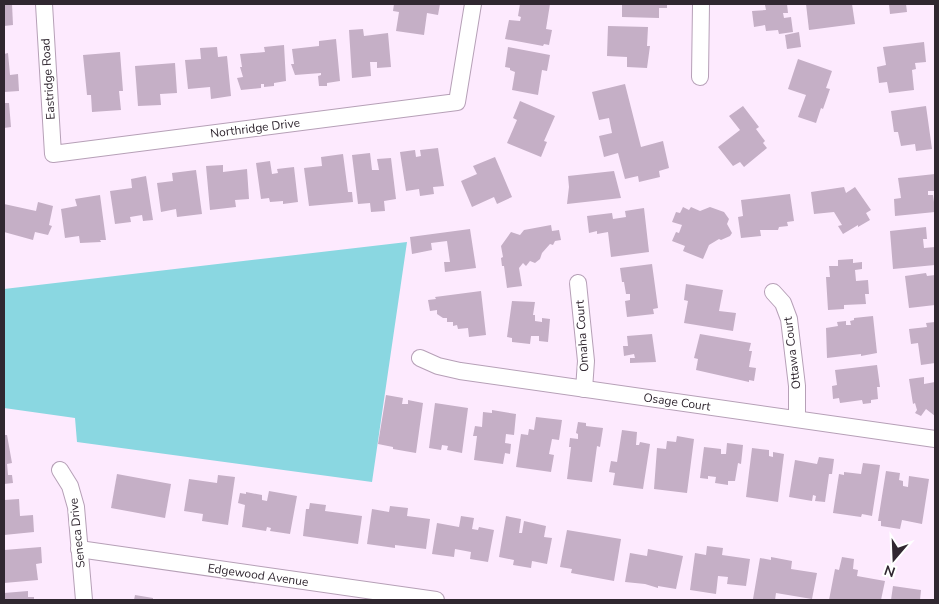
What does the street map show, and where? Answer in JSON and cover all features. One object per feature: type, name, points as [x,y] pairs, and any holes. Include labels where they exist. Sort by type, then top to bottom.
[{"type":"street","name":"Eastridge Road","points":[[44,4],[53,154]]},
{"type":"street","name":"Northridge Drive","points":[[53,154],[457,102],[473,4]]},
{"type":"street","points":[[700,78],[701,4]]},
{"type":"street","name":"Omaha Court","points":[[578,284],[586,361],[584,388]]},
{"type":"street","name":"Ottawa Court","points":[[773,292],[783,303],[789,319],[796,386],[797,419]]},
{"type":"street","name":"Osage Court","points":[[420,358],[438,366],[460,371],[935,439]]},
{"type":"street","name":"Seneca Drive","points":[[60,470],[66,477],[74,496],[84,600]]},
{"type":"street","name":"Edgewood Avenue","points":[[80,550],[436,600]]},
{"type":"water","points":[[407,242],[372,482],[77,442],[75,418],[4,408],[4,289]]},
{"type":"building","points":[[12,4],[13,25],[4,26],[4,5]]},
{"type":"building","points":[[394,4],[440,4],[438,15],[427,13],[424,35],[396,31],[399,12],[393,11]]},
{"type":"building","points":[[520,4],[550,4],[546,29],[552,30],[549,45],[544,44],[543,46],[505,39],[509,20],[520,21],[521,17],[518,16]]},
{"type":"building","points":[[622,4],[667,4],[667,8],[659,8],[659,18],[622,17]]},
{"type":"building","points":[[787,4],[788,13],[783,13],[784,18],[791,17],[793,32],[779,34],[778,30],[766,31],[765,25],[754,27],[752,11],[766,10],[765,5]]},
{"type":"building","points":[[806,4],[852,4],[855,24],[809,30]]},
{"type":"building","points":[[889,4],[906,4],[907,12],[890,14]]},
{"type":"building","points":[[608,26],[648,27],[647,46],[650,46],[647,68],[627,67],[627,57],[607,56]]},
{"type":"building","points":[[363,29],[364,36],[388,33],[391,67],[377,68],[377,62],[370,62],[371,76],[352,78],[349,30]]},
{"type":"building","points":[[799,32],[801,47],[787,49],[785,35]]},
{"type":"building","points":[[336,39],[340,81],[327,83],[327,86],[319,86],[318,76],[321,73],[295,75],[291,64],[294,64],[292,49],[319,46],[319,41]]},
{"type":"building","points":[[924,42],[926,62],[915,63],[916,69],[912,70],[914,90],[889,93],[887,82],[879,83],[877,67],[886,65],[883,47]]},
{"type":"building","points":[[284,45],[286,81],[274,83],[274,86],[264,87],[264,84],[261,84],[261,88],[241,90],[237,78],[243,77],[240,67],[242,67],[240,54],[265,52],[264,47]]},
{"type":"building","points":[[217,47],[218,57],[227,56],[231,96],[211,99],[210,87],[188,89],[185,60],[201,59],[200,48]]},
{"type":"building","points":[[508,47],[550,55],[547,71],[542,70],[538,95],[512,90],[515,72],[505,67]]},
{"type":"building","points":[[120,52],[123,91],[119,91],[121,110],[92,112],[91,95],[87,95],[83,55]]},
{"type":"building","points":[[8,53],[10,75],[18,74],[19,91],[4,92],[4,54]]},
{"type":"building","points":[[798,59],[832,71],[826,88],[830,89],[816,123],[798,117],[806,95],[788,89]]},
{"type":"building","points":[[175,63],[177,93],[160,94],[161,105],[138,106],[135,66]]},
{"type":"building","points":[[625,84],[641,147],[663,141],[669,168],[659,171],[660,177],[639,182],[638,176],[625,179],[618,153],[604,157],[599,136],[612,133],[609,118],[599,120],[592,92]]},
{"type":"building","points":[[520,101],[555,116],[544,141],[547,142],[541,157],[507,143],[517,120],[513,118]]},
{"type":"building","points":[[4,103],[9,103],[11,127],[4,128]]},
{"type":"building","points":[[743,106],[759,127],[756,129],[765,141],[763,143],[767,148],[744,167],[740,162],[733,166],[718,147],[740,130],[729,116]]},
{"type":"building","points":[[926,106],[932,149],[916,151],[915,144],[901,146],[898,132],[894,132],[891,111]]},
{"type":"building","points":[[438,148],[444,186],[433,187],[434,194],[420,196],[419,189],[406,191],[400,152],[415,150],[416,157],[421,156],[420,150]]},
{"type":"building","points":[[370,153],[372,170],[379,170],[377,159],[391,158],[396,199],[384,201],[385,211],[371,212],[370,203],[358,204],[352,155]]},
{"type":"building","points":[[343,154],[348,192],[352,192],[353,202],[309,206],[304,168],[322,166],[321,157]]},
{"type":"building","points":[[495,157],[512,197],[497,204],[494,197],[472,207],[461,181],[477,174],[473,166]]},
{"type":"building","points":[[270,161],[272,174],[278,173],[277,169],[294,167],[298,202],[283,204],[283,201],[270,202],[269,198],[261,199],[256,163]]},
{"type":"building","points":[[223,165],[223,172],[247,169],[249,199],[235,200],[236,207],[210,210],[206,166]]},
{"type":"building","points":[[196,170],[202,214],[177,217],[176,209],[161,212],[157,183],[173,181],[172,173]]},
{"type":"building","points":[[614,171],[621,198],[567,204],[568,176]]},
{"type":"building","points":[[935,174],[935,191],[928,191],[928,195],[933,195],[935,212],[895,216],[894,199],[901,198],[898,178]]},
{"type":"building","points":[[146,176],[153,220],[143,221],[142,215],[130,217],[131,222],[115,224],[110,191],[132,188],[131,179]]},
{"type":"building","points":[[844,187],[846,193],[855,187],[871,210],[866,213],[870,220],[843,234],[838,226],[842,225],[834,212],[814,214],[811,192]]},
{"type":"building","points":[[790,194],[794,221],[787,222],[788,226],[779,227],[778,230],[760,230],[761,236],[741,238],[738,217],[743,216],[741,200]]},
{"type":"building","points":[[100,195],[106,240],[80,243],[79,236],[65,238],[61,209],[77,206],[75,199]]},
{"type":"building","points":[[38,202],[53,206],[49,225],[52,226],[48,235],[35,232],[33,240],[4,232],[4,204],[36,211]]},
{"type":"building","points":[[683,207],[689,210],[691,207],[700,211],[710,207],[724,212],[729,219],[727,224],[732,233],[730,236],[719,239],[709,245],[703,259],[683,251],[685,246],[672,241],[676,232],[679,233],[682,225],[672,222],[676,212],[680,213]]},
{"type":"building","points":[[644,208],[649,252],[611,257],[608,232],[597,234],[597,231],[589,233],[587,216],[612,213],[613,219],[626,217],[625,211]]},
{"type":"building","points":[[551,225],[552,231],[559,230],[561,240],[555,241],[553,245],[550,244],[535,263],[530,261],[526,266],[523,263],[519,268],[522,286],[507,288],[504,266],[502,266],[501,246],[511,232],[520,235],[524,230]]},
{"type":"building","points":[[926,227],[927,239],[923,239],[924,248],[935,247],[935,265],[893,269],[890,231]]},
{"type":"building","points":[[470,229],[476,268],[445,272],[444,262],[450,262],[447,241],[431,243],[432,250],[412,254],[410,237]]},
{"type":"building","points":[[853,259],[853,263],[862,262],[862,269],[855,270],[856,281],[868,280],[869,294],[865,294],[866,304],[844,305],[844,309],[828,310],[826,277],[830,277],[829,266],[838,266],[838,260]]},
{"type":"building","points":[[652,264],[658,308],[653,309],[654,314],[627,317],[625,301],[630,300],[630,294],[626,294],[620,268]]},
{"type":"building","points":[[926,273],[927,276],[935,275],[935,305],[909,308],[905,276]]},
{"type":"building","points":[[686,284],[723,290],[719,311],[736,313],[733,331],[684,323],[688,301],[684,300]]},
{"type":"building","points":[[481,291],[486,335],[469,337],[468,328],[458,329],[457,325],[453,326],[453,322],[447,322],[447,318],[437,314],[437,310],[430,311],[428,300],[436,299],[435,297]]},
{"type":"building","points":[[512,301],[535,302],[533,315],[535,315],[535,321],[542,322],[542,318],[550,319],[548,342],[539,341],[539,336],[531,336],[530,344],[512,342],[512,338],[507,337]]},
{"type":"building","points":[[873,316],[877,353],[827,358],[826,328],[838,326],[837,322],[846,321],[846,325],[851,325],[850,321],[854,320],[854,318]]},
{"type":"building","points":[[935,322],[935,363],[921,365],[918,343],[911,344],[909,329],[927,327],[926,323]]},
{"type":"building","points":[[652,334],[656,362],[630,363],[630,358],[635,358],[634,354],[624,356],[623,346],[628,346],[627,336]]},
{"type":"building","points":[[700,334],[751,343],[749,351],[752,351],[749,367],[756,368],[754,381],[749,380],[749,382],[696,370],[698,359],[694,358]]},
{"type":"building","points":[[877,365],[880,387],[877,387],[878,399],[871,400],[871,403],[863,404],[862,400],[840,403],[839,398],[833,399],[832,386],[837,385],[835,370]]},
{"type":"building","points":[[924,377],[924,384],[935,382],[935,416],[926,409],[921,416],[915,413],[917,410],[915,403],[913,404],[909,379]]},
{"type":"building","points":[[386,395],[403,398],[402,404],[408,404],[408,400],[423,403],[416,453],[378,444]]},
{"type":"building","points":[[435,403],[468,408],[462,453],[447,450],[448,446],[442,445],[441,450],[429,448]]},
{"type":"building","points":[[492,410],[516,414],[514,435],[506,434],[505,443],[511,444],[510,454],[505,453],[503,464],[474,460],[477,436],[473,436],[475,426],[482,427],[483,412],[492,413]]},
{"type":"building","points":[[536,417],[562,420],[559,440],[552,439],[549,454],[554,455],[551,472],[516,467],[521,434],[528,435],[529,429],[534,430]]},
{"type":"building","points":[[578,422],[586,423],[586,426],[603,428],[600,447],[597,446],[592,482],[567,479],[571,447],[569,447],[570,438],[578,439],[578,434],[576,433]]},
{"type":"building","points":[[622,430],[637,432],[636,445],[639,445],[640,442],[650,444],[643,489],[613,485],[615,473],[609,472],[611,461],[617,462]]},
{"type":"building","points":[[4,435],[7,435],[12,463],[7,464],[8,475],[12,475],[13,483],[4,484]]},
{"type":"building","points":[[677,436],[694,439],[687,493],[654,489],[657,448],[666,449],[667,441],[676,442]]},
{"type":"building","points":[[727,443],[743,445],[741,464],[738,463],[735,481],[728,481],[728,485],[715,483],[716,477],[700,478],[704,447],[721,449],[721,454],[726,454]]},
{"type":"building","points":[[752,448],[769,450],[769,456],[773,457],[773,452],[784,454],[778,502],[746,497]]},
{"type":"building","points":[[819,457],[834,459],[832,474],[829,474],[825,502],[815,501],[816,496],[813,495],[812,501],[789,497],[795,460],[817,464]]},
{"type":"building","points":[[863,463],[880,465],[872,516],[862,514],[861,517],[833,513],[839,474],[844,475],[844,472],[861,474]]},
{"type":"building","points":[[886,471],[900,473],[899,480],[903,481],[903,486],[908,487],[909,476],[929,479],[922,524],[902,520],[900,529],[881,526],[881,521],[878,521]]},
{"type":"building","points":[[117,474],[171,484],[165,518],[111,508]]},
{"type":"building","points":[[218,475],[235,477],[228,525],[202,521],[203,514],[184,511],[189,479],[217,483]]},
{"type":"building","points":[[269,491],[297,496],[290,534],[270,531],[271,528],[267,527],[266,531],[242,527],[245,505],[238,503],[240,493],[246,494],[246,492],[262,495],[262,500],[267,501]]},
{"type":"building","points":[[19,499],[20,516],[33,515],[34,532],[4,535],[4,500]]},
{"type":"building","points":[[310,503],[326,505],[325,511],[362,516],[358,544],[303,536],[306,509],[309,509]]},
{"type":"building","points":[[390,506],[408,508],[407,516],[430,519],[426,549],[395,545],[395,548],[367,544],[372,509],[389,512]]},
{"type":"building","points":[[461,516],[474,518],[472,529],[478,530],[479,527],[494,530],[488,562],[470,559],[471,552],[455,549],[454,557],[432,554],[437,523],[459,527]]},
{"type":"building","points":[[506,516],[521,519],[519,533],[522,533],[524,521],[546,526],[544,537],[552,538],[547,564],[532,561],[531,568],[513,565],[514,560],[499,557]]},
{"type":"building","points":[[567,530],[621,539],[614,581],[571,573],[572,569],[560,567]]},
{"type":"building","points":[[707,546],[723,548],[722,555],[750,559],[746,586],[727,584],[728,577],[718,576],[716,594],[690,590],[695,553],[706,555]]},
{"type":"building","points":[[41,547],[42,563],[36,564],[38,580],[4,583],[4,550]]},
{"type":"building","points":[[648,549],[683,556],[676,589],[625,582],[630,553],[647,556]]},
{"type":"building","points":[[771,557],[792,561],[791,569],[817,573],[812,599],[776,593],[775,600],[753,599],[760,558],[771,560]]},
{"type":"building","points":[[842,557],[854,559],[853,569],[858,570],[857,576],[885,581],[881,600],[829,600],[835,569],[839,570]]},
{"type":"building","points":[[893,586],[921,590],[920,600],[891,600]]},
{"type":"building","points":[[28,591],[28,597],[34,597],[34,600],[4,600],[4,593]]},
{"type":"building","points":[[135,595],[153,598],[153,600],[134,600]]}]
